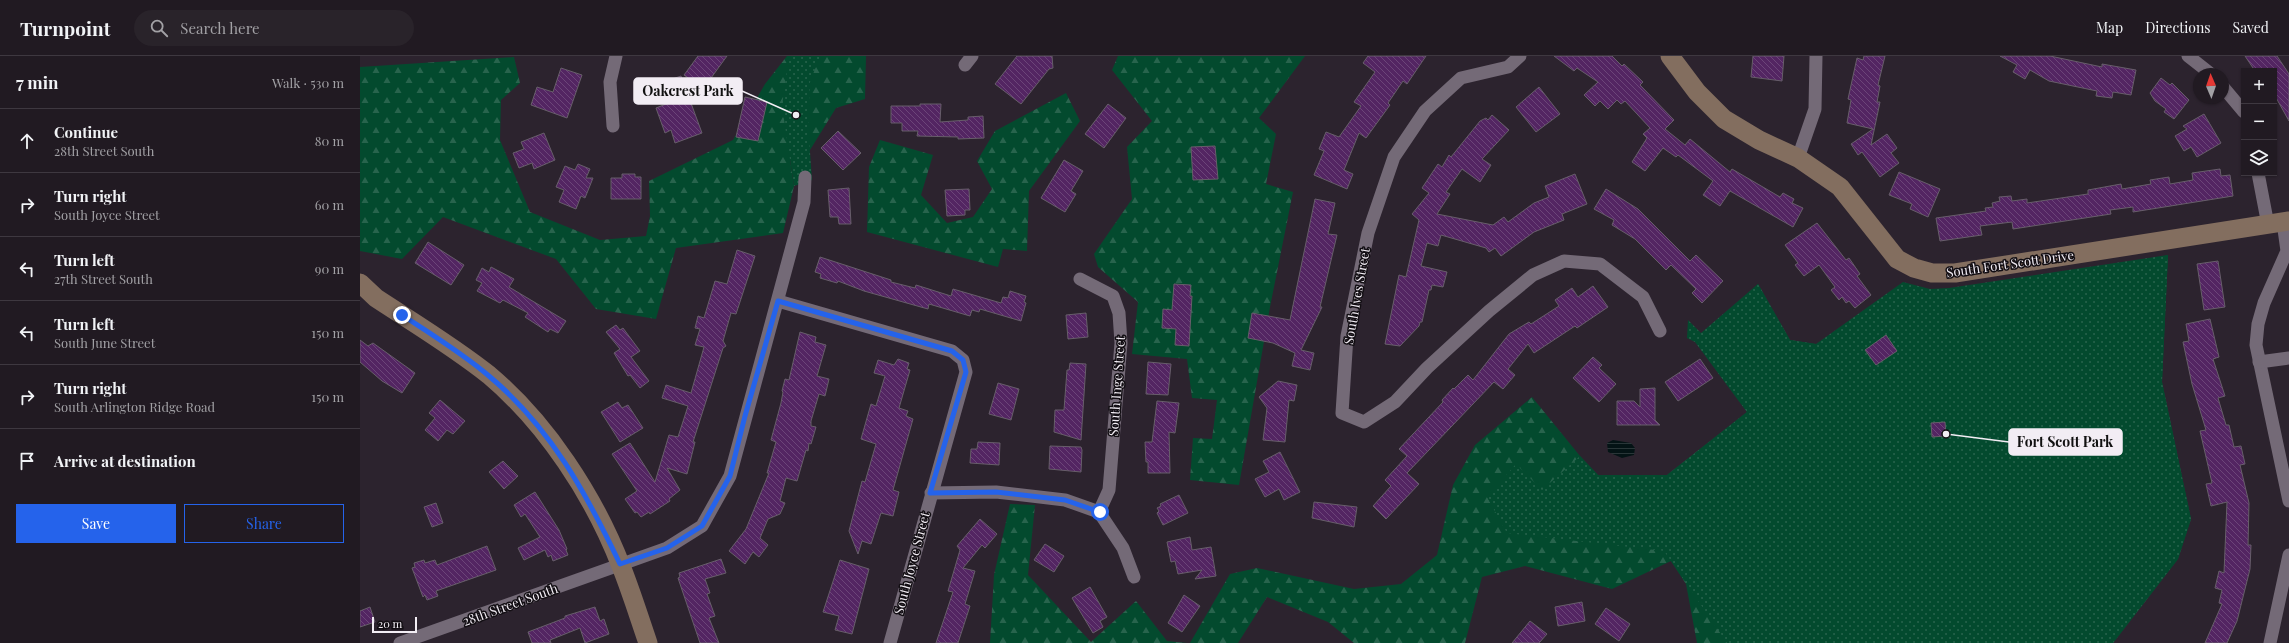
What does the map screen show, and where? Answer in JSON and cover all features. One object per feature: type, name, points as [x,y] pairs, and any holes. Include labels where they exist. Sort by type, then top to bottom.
[{"type":"street","points":[[613,126],[610,82],[618,56]]},
{"type":"street","name":"South Ives Street","points":[[1520,56],[1508,67],[1461,78],[1425,111],[1394,157],[1368,233],[1347,336],[1342,413],[1364,422],[1395,402],[1428,368],[1489,311],[1533,275],[1564,261],[1600,264],[1643,297],[1660,331]]},
{"type":"street","name":"South Fort Scott Drive","points":[[1670,56],[1697,92],[1724,119],[1759,140],[1798,158],[1840,187],[1897,259],[1914,268],[1932,273],[1956,272],[2280,223]]},
{"type":"street","points":[[1798,158],[1815,109],[1816,56]]},
{"type":"street","points":[[2188,56],[2203,68]]},
{"type":"street","points":[[2229,94],[2241,108]]},
{"type":"street","points":[[2259,176],[2280,223],[2286,251],[2264,303],[2258,324],[2256,345],[2289,501]]},
{"type":"street","name":"28th Street South","points":[[400,643],[667,548],[702,526],[730,476],[804,202],[805,177]]},
{"type":"street","name":"South Inge Street","points":[[1080,279],[1114,296],[1119,313],[1121,343],[1109,490],[1100,512]]},
{"type":"street","points":[[360,283],[376,298],[489,376],[538,425],[577,478],[620,564],[648,643]]},
{"type":"street","name":"South Joyce Street","points":[[778,301],[952,351],[963,360],[966,372],[930,493],[890,643]]},
{"type":"street","points":[[2259,362],[2289,358]]},
{"type":"street","points":[[930,493],[996,492],[1065,500],[1100,512],[1123,548],[1134,577]]},
{"type":"street","points":[[2270,643],[2289,555]]},
{"type":"green space","points":[[787,56],[866,56],[865,99],[836,108],[810,150],[790,160],[794,186],[783,233],[676,248],[656,319],[596,309],[556,259],[443,217],[402,259],[360,251],[360,67],[514,57],[520,83],[501,100],[500,140],[530,212],[600,240],[646,236],[650,216],[649,181],[733,140],[765,84]]},
{"type":"green space","points":[[789,56],[820,56],[810,82],[808,124],[812,180],[794,186],[782,106]]},
{"type":"green space","points":[[1118,56],[1305,56],[1259,118],[1276,134],[1266,184],[1293,192],[1270,307],[1239,485],[1190,480],[1193,438],[1212,439],[1217,400],[1192,398],[1187,359],[1132,354],[1138,302],[1098,267],[1094,254],[1132,199],[1127,147],[1152,121],[1112,70]]},
{"type":"green space","points":[[1066,93],[1080,121],[1029,191],[1027,251],[1003,249],[998,267],[867,232],[869,167],[880,140],[933,155],[921,195],[947,223],[973,217],[992,189],[977,161],[995,131]]},
{"type":"green space","points":[[2168,255],[2162,382],[2191,519],[2178,559],[2113,643],[1697,643],[1686,584],[1671,561],[1612,589],[1525,566],[1482,577],[1465,643],[1354,643],[1328,622],[1267,597],[1238,643],[1190,643],[1230,574],[1257,568],[1354,589],[1401,584],[1437,555],[1453,485],[1475,445],[1532,397],[1580,456],[1598,475],[1667,475],[1747,412],[1695,341],[1758,284],[1790,340],[1816,344]]},
{"type":"green space","points":[[2168,255],[2162,382],[2191,519],[2178,559],[2113,643],[1727,643],[1664,551],[1507,533],[1487,497],[1516,464],[1542,490],[1580,456],[1598,475],[1667,475],[1747,412],[1695,342],[1687,338],[1688,320],[1701,333],[1758,284],[1790,340],[1816,344],[1903,282],[1930,289],[1949,288]]},
{"type":"green space","points":[[1010,504],[1035,505],[1028,575],[1091,642],[1136,601],[1167,641],[1187,643],[990,643],[994,575]]},
{"type":"shaded area","points":[[1613,440],[1631,443],[1635,448],[1634,455],[1622,458],[1608,452],[1607,443]]},
{"type":"building","points":[[698,56],[727,56],[703,89],[684,75]]},
{"type":"building","points":[[1017,56],[1052,56],[1053,68],[1049,69],[1021,104],[995,84]]},
{"type":"building","points":[[1368,56],[1426,56],[1407,84],[1403,81],[1388,103],[1390,105],[1366,138],[1359,133],[1344,170],[1353,174],[1347,189],[1314,175],[1324,151],[1319,149],[1326,132],[1339,137],[1361,106],[1354,102],[1375,72],[1363,63]]},
{"type":"building","points":[[1554,56],[1612,56],[1622,66],[1624,64],[1643,82],[1640,85],[1674,120],[1665,129],[1685,145],[1690,139],[1730,172],[1732,169],[1780,197],[1783,193],[1794,199],[1792,203],[1803,208],[1793,227],[1730,191],[1720,206],[1703,195],[1713,181],[1678,155],[1676,157],[1663,148],[1645,171],[1632,162],[1647,138],[1643,134],[1650,128],[1625,101],[1621,104],[1617,100],[1608,109],[1600,101],[1595,106],[1584,95],[1598,82],[1577,68],[1574,71]]},
{"type":"building","points":[[1753,56],[1784,56],[1782,81],[1751,77]]},
{"type":"building","points":[[1864,56],[1885,56],[1878,85],[1880,86],[1877,102],[1880,102],[1871,145],[1887,134],[1897,148],[1891,153],[1899,163],[1880,177],[1862,152],[1858,155],[1851,144],[1873,129],[1847,123],[1851,100],[1848,99],[1857,58],[1863,60]]},
{"type":"building","points":[[2000,56],[2050,56],[2102,67],[2102,64],[2136,70],[2131,95],[2113,92],[2112,98],[2096,96],[2097,91],[2049,81],[2030,70],[2025,79],[2013,72],[2017,65]]},
{"type":"building","points":[[2245,56],[2277,56],[2289,74],[2289,121],[2277,99],[2277,68],[2253,68]]},
{"type":"building","points":[[561,68],[582,75],[567,118],[531,105],[537,87],[553,92]]},
{"type":"building","points":[[681,76],[702,133],[675,143],[671,130],[665,133],[656,108],[671,102],[664,82]]},
{"type":"building","points":[[2161,78],[2170,85],[2172,83],[2189,100],[2174,119],[2164,112],[2166,109],[2155,101],[2150,93]]},
{"type":"building","points":[[1539,87],[1560,114],[1536,132],[1516,107]]},
{"type":"building","points":[[745,97],[767,102],[758,141],[736,137]]},
{"type":"building","points":[[920,104],[941,104],[940,122],[968,120],[968,117],[983,116],[984,138],[958,139],[958,137],[917,136],[918,131],[902,131],[902,123],[891,123],[891,106],[920,106]]},
{"type":"building","points":[[1108,104],[1126,118],[1104,148],[1085,134]]},
{"type":"building","points":[[2204,114],[2221,143],[2197,157],[2191,147],[2184,151],[2175,136],[2187,129],[2183,126]]},
{"type":"building","points":[[1492,115],[1509,130],[1482,159],[1491,165],[1480,182],[1462,169],[1446,192],[1450,194],[1437,214],[1493,225],[1504,217],[1508,222],[1534,203],[1549,197],[1545,186],[1575,174],[1587,204],[1562,214],[1564,220],[1534,232],[1501,256],[1495,248],[1489,252],[1486,248],[1441,235],[1438,246],[1427,243],[1421,266],[1447,272],[1443,287],[1432,285],[1431,290],[1429,290],[1422,322],[1420,322],[1419,326],[1400,346],[1385,344],[1399,275],[1406,277],[1419,220],[1412,214],[1429,193],[1422,188],[1438,164],[1442,167],[1449,155],[1451,157],[1480,121],[1486,118],[1488,120]]},
{"type":"building","points":[[838,131],[861,153],[843,170],[821,148]]},
{"type":"building","points":[[544,133],[555,160],[534,169],[532,163],[519,168],[513,153],[524,149],[521,142]]},
{"type":"building","points":[[1215,146],[1218,179],[1193,180],[1191,147]]},
{"type":"building","points":[[1064,160],[1083,171],[1071,191],[1076,194],[1065,212],[1041,198]]},
{"type":"building","points":[[578,164],[590,169],[586,178],[593,178],[585,198],[581,196],[576,209],[559,202],[564,190],[556,187],[565,166],[575,170]]},
{"type":"building","points":[[2220,169],[2221,176],[2230,175],[2233,196],[2133,212],[2133,207],[2110,210],[2111,214],[2013,229],[2012,222],[1980,226],[1982,235],[1940,241],[1936,218],[1986,211],[1985,208],[1993,207],[1992,203],[2000,201],[1999,197],[2011,196],[2012,201],[2027,199],[2027,203],[2088,194],[2088,190],[2121,184],[2122,189],[2151,184],[2150,180],[2169,177],[2170,184],[2193,180],[2192,173]]},
{"type":"building","points":[[1899,172],[1940,189],[1928,217],[1910,209],[1912,204],[1889,195]]},
{"type":"building","points":[[622,174],[635,174],[635,177],[641,177],[641,199],[611,199],[611,178],[622,178]]},
{"type":"building","points":[[849,188],[851,224],[839,224],[838,217],[830,217],[828,190]]},
{"type":"building","points":[[969,189],[970,210],[965,210],[965,215],[947,216],[945,190]]},
{"type":"building","points":[[1606,189],[1638,209],[1690,261],[1696,255],[1723,281],[1702,303],[1692,293],[1696,289],[1671,265],[1666,270],[1635,239],[1612,225],[1614,220],[1594,209]]},
{"type":"building","points":[[1315,199],[1335,203],[1328,234],[1337,235],[1320,307],[1322,307],[1301,350],[1314,353],[1310,370],[1292,366],[1295,353],[1273,343],[1248,338],[1252,313],[1290,320]]},
{"type":"building","points":[[1817,223],[1846,260],[1849,258],[1860,274],[1857,276],[1871,295],[1855,308],[1849,301],[1846,303],[1842,297],[1839,300],[1831,290],[1835,287],[1819,265],[1804,276],[1795,265],[1798,263],[1785,245]]},
{"type":"building","points":[[428,242],[464,265],[451,285],[415,263]]},
{"type":"building","points":[[737,250],[755,256],[736,314],[731,313],[723,341],[726,346],[723,348],[693,442],[695,442],[687,474],[667,468],[680,490],[669,499],[670,501],[650,514],[649,512],[641,517],[637,512],[635,513],[625,499],[637,491],[612,454],[630,443],[655,482],[669,435],[678,437],[688,406],[662,398],[666,385],[691,393],[704,347],[695,345],[700,329],[695,328],[698,316],[704,318],[715,281],[727,284]]},
{"type":"building","points":[[820,257],[891,280],[891,282],[915,288],[916,285],[951,296],[953,289],[1001,303],[1003,297],[1008,298],[1010,291],[1026,296],[1024,302],[1026,303],[1021,321],[980,309],[979,312],[972,310],[970,316],[929,304],[928,309],[864,291],[838,281],[837,283],[820,278],[821,274],[815,272]]},
{"type":"building","points":[[2218,261],[2225,307],[2204,310],[2197,264]]},
{"type":"building","points":[[491,267],[514,279],[509,287],[566,321],[558,333],[550,329],[548,332],[525,317],[528,313],[503,300],[500,303],[477,291],[482,283],[476,280],[482,268],[489,272]]},
{"type":"building","points":[[1174,284],[1191,285],[1190,296],[1192,296],[1189,346],[1175,345],[1176,329],[1162,328],[1163,309],[1172,310]]},
{"type":"building","points":[[1593,286],[1608,307],[1577,328],[1575,326],[1534,353],[1528,344],[1508,369],[1515,375],[1503,389],[1494,382],[1407,473],[1419,484],[1386,519],[1373,506],[1391,486],[1385,480],[1407,456],[1399,449],[1443,402],[1442,400],[1468,375],[1473,380],[1509,334],[1529,322],[1531,324],[1559,306],[1555,300],[1572,288],[1578,297]]},
{"type":"building","points":[[1086,313],[1088,337],[1068,339],[1066,315]]},
{"type":"building","points":[[2210,319],[2219,357],[2213,359],[2225,396],[2218,398],[2226,425],[2229,425],[2234,447],[2241,446],[2245,464],[2240,465],[2249,503],[2248,545],[2251,545],[2250,569],[2237,621],[2227,643],[2205,643],[2222,604],[2219,603],[2222,590],[2215,588],[2219,571],[2224,573],[2227,502],[2211,506],[2206,484],[2212,483],[2200,431],[2206,430],[2192,384],[2183,342],[2189,341],[2186,324]]},
{"type":"building","points":[[616,325],[620,330],[623,328],[640,351],[631,357],[649,381],[640,388],[630,375],[628,376],[614,353],[620,349],[606,332]]},
{"type":"building","points":[[800,332],[816,337],[815,342],[826,345],[817,376],[829,379],[825,396],[819,394],[811,421],[811,426],[816,427],[811,444],[809,443],[808,451],[806,450],[797,481],[786,478],[780,501],[785,503],[780,514],[768,519],[760,538],[768,545],[759,557],[753,552],[745,564],[729,551],[746,529],[769,473],[767,473],[776,442],[771,440],[781,403],[785,379],[789,380]]},
{"type":"building","points":[[1886,335],[1897,351],[1876,365],[1865,350]]},
{"type":"building","points":[[360,340],[368,346],[373,343],[415,373],[402,393],[382,381],[360,362]]},
{"type":"building","points":[[1593,357],[1602,365],[1599,368],[1616,384],[1599,402],[1573,378]]},
{"type":"building","points":[[898,359],[909,363],[907,369],[910,370],[899,408],[908,411],[906,416],[913,419],[893,490],[899,492],[893,516],[881,513],[871,544],[862,541],[858,554],[849,531],[862,481],[865,482],[876,444],[861,439],[871,404],[876,406],[885,376],[874,373],[878,360],[894,365]]},
{"type":"building","points":[[1700,359],[1713,378],[1678,401],[1665,382]]},
{"type":"building","points":[[1148,362],[1171,364],[1168,395],[1146,394]]},
{"type":"building","points":[[1070,363],[1086,364],[1081,440],[1054,432],[1055,410],[1064,410],[1067,370],[1069,370]]},
{"type":"building","points":[[1278,381],[1297,385],[1294,401],[1289,400],[1285,442],[1263,440],[1267,408],[1259,397]]},
{"type":"building","points":[[998,383],[1019,389],[1011,420],[989,414]]},
{"type":"building","points":[[1655,388],[1655,420],[1660,425],[1617,425],[1617,401],[1634,401],[1640,407],[1640,389]]},
{"type":"building","points":[[440,400],[465,421],[453,434],[447,430],[438,441],[425,430],[435,418],[429,413]]},
{"type":"building","points":[[1157,401],[1179,403],[1175,433],[1169,432],[1170,473],[1148,473],[1148,462],[1146,462],[1145,442],[1152,442]]},
{"type":"building","points":[[618,402],[622,408],[628,405],[643,428],[620,442],[601,412]]},
{"type":"building","points":[[1945,422],[1946,436],[1932,437],[1931,423]]},
{"type":"building","points":[[978,442],[1000,443],[999,465],[970,463],[971,449],[977,449]]},
{"type":"building","points":[[1050,446],[1081,447],[1081,472],[1049,469]]},
{"type":"building","points":[[1280,452],[1300,492],[1284,500],[1279,489],[1265,497],[1255,479],[1269,472],[1263,461]]},
{"type":"building","points":[[503,461],[518,476],[504,489],[489,472]]},
{"type":"building","points":[[535,492],[559,530],[567,549],[568,555],[553,561],[551,555],[548,557],[545,550],[524,560],[518,548],[540,537],[525,514],[521,517],[514,505]]},
{"type":"building","points":[[1179,495],[1188,513],[1163,525],[1157,513],[1159,511],[1157,508],[1161,506],[1160,504]]},
{"type":"building","points":[[1314,502],[1357,507],[1354,527],[1312,518]]},
{"type":"building","points":[[436,503],[443,523],[432,527],[424,507]]},
{"type":"building","points":[[980,519],[997,534],[985,548],[982,545],[963,568],[975,571],[965,604],[970,606],[958,643],[936,643],[953,592],[948,591],[960,550],[957,546]]},
{"type":"building","points":[[1190,537],[1192,550],[1211,547],[1216,576],[1195,579],[1202,570],[1178,574],[1175,561],[1171,562],[1167,542]]},
{"type":"building","points":[[1045,544],[1064,556],[1054,572],[1034,560]]},
{"type":"building","points":[[487,546],[496,570],[436,591],[438,596],[427,600],[425,595],[423,597],[412,568],[415,567],[414,563],[424,560],[425,563],[435,560],[437,565]]},
{"type":"building","points":[[721,559],[726,573],[705,579],[710,593],[707,594],[715,616],[709,618],[719,643],[700,643],[678,578],[680,577],[679,573]]},
{"type":"building","points":[[840,560],[869,569],[852,634],[835,630],[839,616],[823,612]]},
{"type":"building","points":[[1090,587],[1107,617],[1100,621],[1103,627],[1093,633],[1072,598]]},
{"type":"building","points":[[1184,595],[1200,606],[1182,632],[1168,623]]},
{"type":"building","points":[[1582,602],[1585,621],[1558,626],[1555,607]]},
{"type":"building","points":[[370,607],[375,622],[360,627],[360,611]]},
{"type":"building","points":[[595,607],[600,621],[604,619],[609,634],[585,643],[580,628],[550,640],[551,643],[532,643],[528,632],[565,618],[565,616]]},
{"type":"building","points":[[1606,608],[1630,624],[1619,641],[1595,624]]},
{"type":"building","points":[[1530,621],[1547,634],[1539,643],[1512,643]]},
{"type":"place","name":"Oakcrest Park","points":[[796,115]]},
{"type":"place","name":"Fort Scott Park","points":[[1946,434]]},
{"type":"route","points":[[402,315],[457,352],[489,376],[538,425],[558,450],[577,478],[593,506],[620,564],[667,548],[702,526],[730,476],[745,416],[778,301],[952,351],[963,360],[966,372],[930,493],[996,492],[1065,500],[1100,512]]}]
